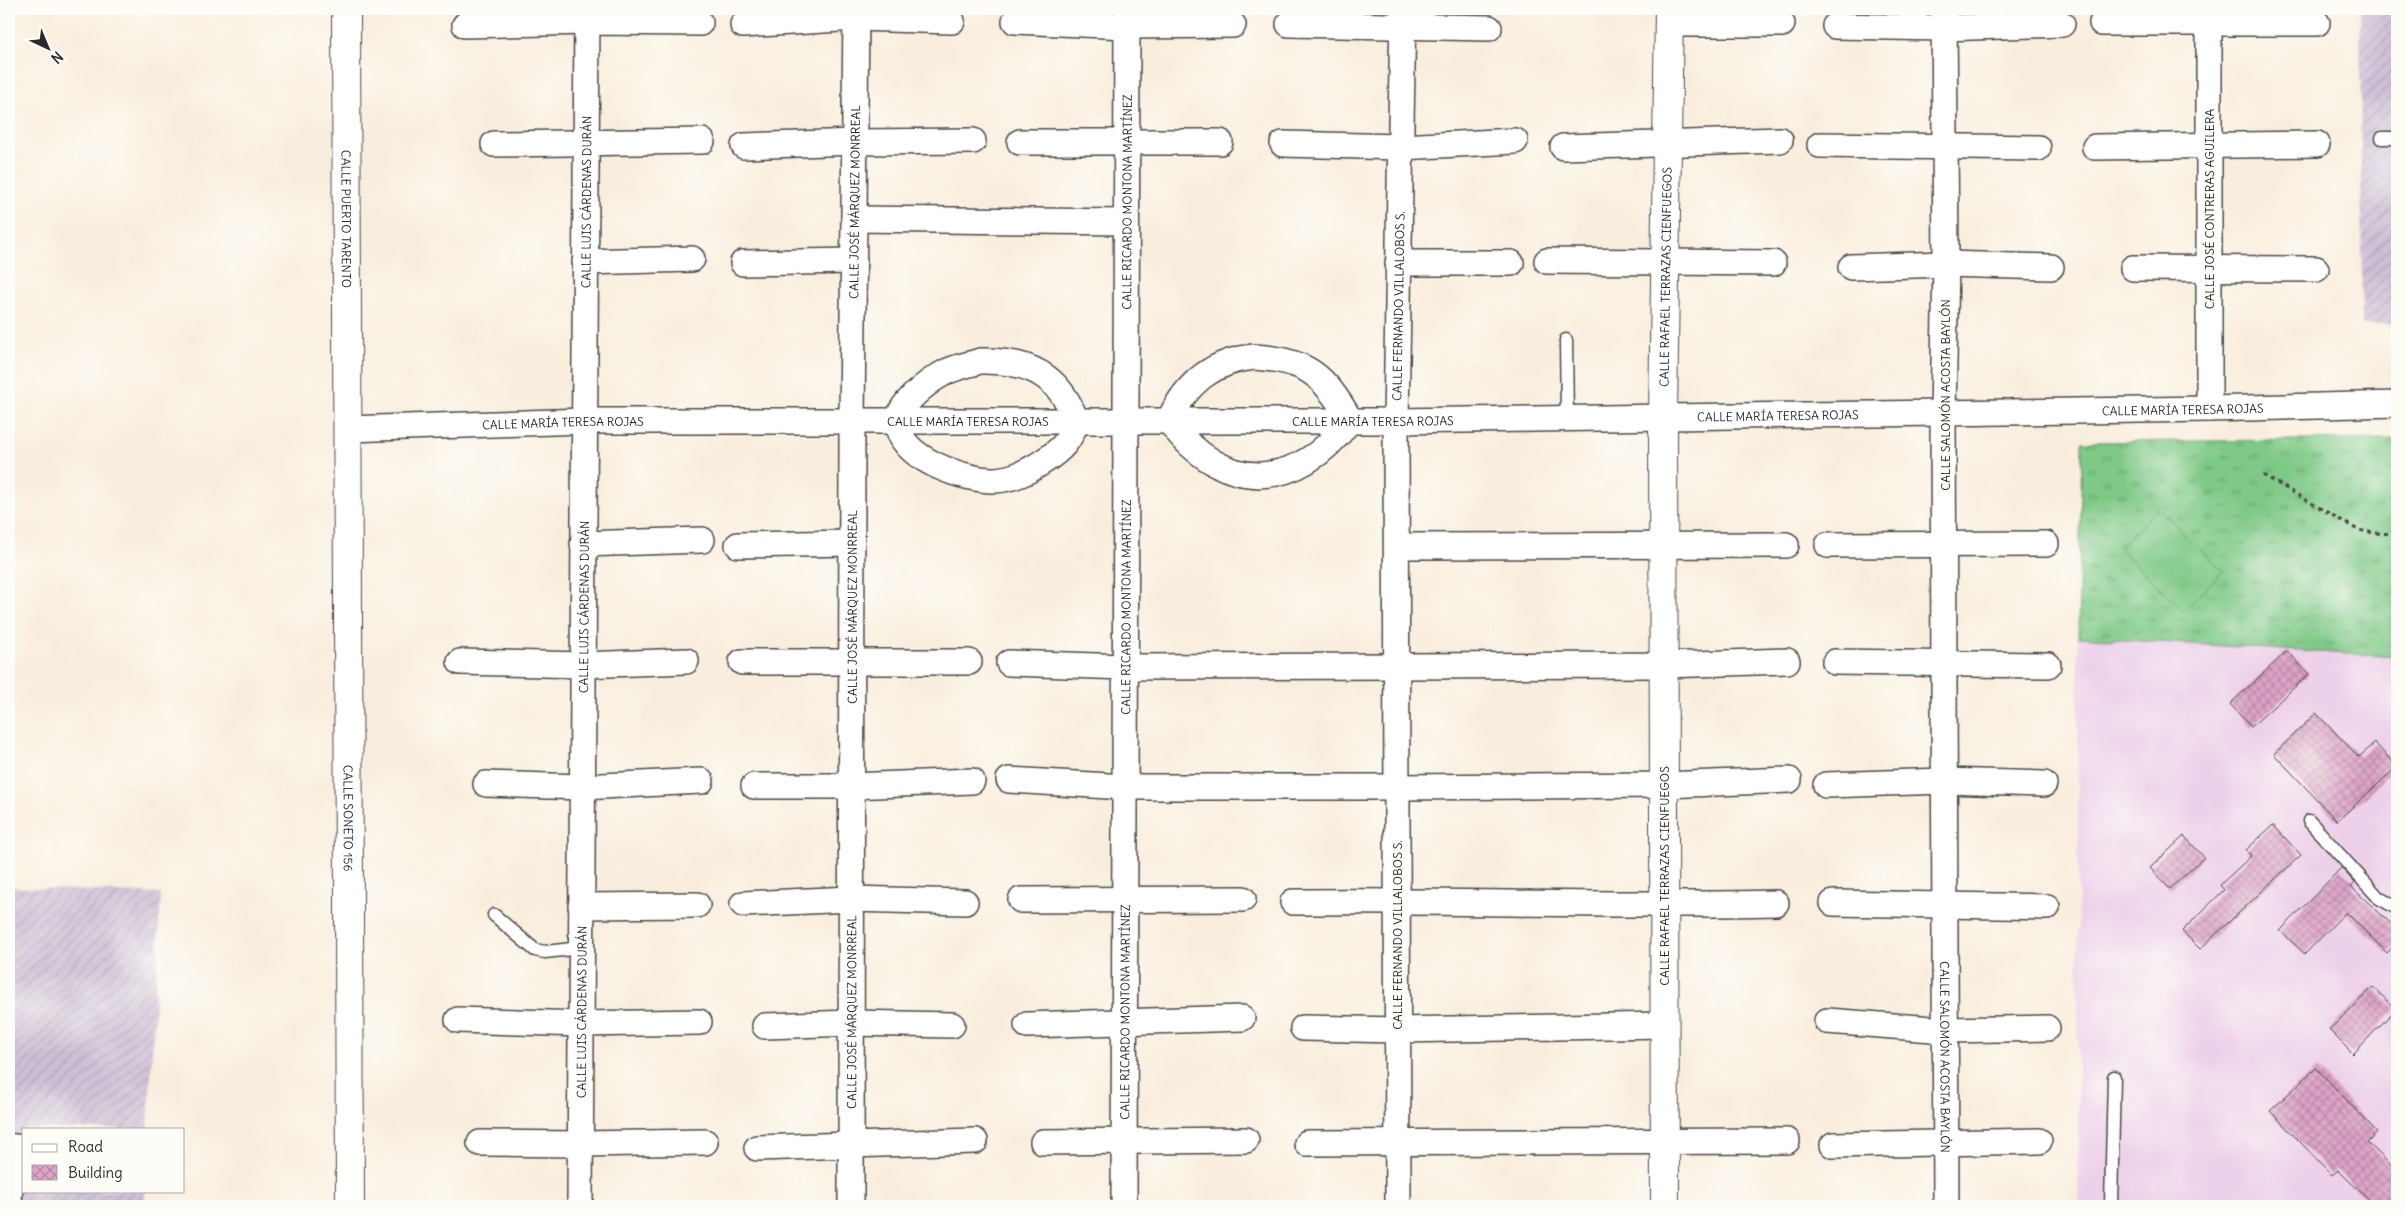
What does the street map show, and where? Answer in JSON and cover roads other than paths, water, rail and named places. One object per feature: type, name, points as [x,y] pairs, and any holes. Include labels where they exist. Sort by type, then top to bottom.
[{"type":"street","name":"CALLE PUERTO TARENTO","points":[[346,9],[348,429]]},
{"type":"street","points":[[743,25],[856,13],[952,21]]},
{"type":"street","name":"CALLE JOSÉ MÁRQUEZ MONRREAL","points":[[851,1206],[852,421],[856,13]]},
{"type":"street","points":[[464,25],[587,15],[700,23]]},
{"type":"street","name":"CALLE LUIS CÁRDENAS DURÁN","points":[[580,1206],[587,15]]},
{"type":"street","points":[[2102,23],[2209,15],[2318,23]]},
{"type":"street","name":"CALLE JOSÉ CONTRERAS AGUILERA","points":[[2209,15],[2209,409]]},
{"type":"street","points":[[1669,16],[1782,24]]},
{"type":"street","name":"CALLE RAFAEL TERRAZAS CIENFUEGOS","points":[[1665,1206],[1665,665],[1662,417],[1669,16]]},
{"type":"street","points":[[1015,21],[1127,17],[1233,25]]},
{"type":"street","name":"CALLE RICARDO MONTONA MARTÍNEZ","points":[[1124,1206],[1127,17]]},
{"type":"street","points":[[1289,24],[1403,18],[1489,28]]},
{"type":"street","name":"CALLE FERNANDO VILLALOBOS S.","points":[[1398,1206],[1396,421],[1403,18]]},
{"type":"street","points":[[1835,26],[1944,18],[2062,24]]},
{"type":"street","name":"CALLE SALOMÓN ACOSTA BAYLÓN","points":[[1944,18],[1946,264],[1943,412],[1946,1206]]},
{"type":"street","points":[[1563,146],[1780,140]]},
{"type":"street","points":[[494,144],[702,141]]},
{"type":"street","points":[[744,146],[855,142],[973,141]]},
{"type":"street","points":[[1283,144],[1400,147],[1515,141]]},
{"type":"street","points":[[1020,142],[1220,142]]},
{"type":"street","points":[[2095,146],[2317,144]]},
{"type":"street","points":[[1820,145],[1945,145],[2038,148]]},
{"type":"street","points":[[854,219],[1126,222]]},
{"type":"street","points":[[585,262],[692,258]]},
{"type":"street","points":[[743,263],[854,261]]},
{"type":"street","points":[[1547,261],[1773,263]]},
{"type":"street","points":[[1398,264],[1512,264]]},
{"type":"street","points":[[1852,267],[1946,264],[2051,267]]},
{"type":"street","points":[[2133,268],[2316,269]]},
{"type":"street","points":[[1254,357],[1276,358],[1295,362],[1316,373],[1342,406],[1350,420],[1332,443],[1307,462],[1290,471],[1254,475],[1219,466],[1206,459],[1179,434],[1169,421],[1184,394],[1202,376],[1219,364],[1236,359],[1254,357]]},
{"type":"street","points":[[980,361],[1002,361],[1044,375],[1064,393],[1076,421],[1072,436],[1050,458],[1025,473],[995,480],[958,475],[925,458],[906,442],[902,436],[898,421],[906,404],[917,392],[944,373],[980,361]]},
{"type":"street","name":"CALLE MARÍA TERESA ROJAS","points":[[348,429],[584,421],[1396,421],[2209,409],[2397,404]]},
{"type":"street","name":"CALLE SONETO 156","points":[[348,429],[350,1206]]},
{"type":"street","points":[[583,544],[702,540]]},
{"type":"street","points":[[738,545],[852,543]]},
{"type":"street","points":[[1397,546],[1786,544]]},
{"type":"street","points":[[1828,545],[1944,546],[2046,544]]},
{"type":"street","points":[[460,662],[583,665],[686,661]]},
{"type":"street","points":[[1009,663],[1125,667],[1398,664],[1665,665],[1788,661]]},
{"type":"street","points":[[742,662],[969,662]]},
{"type":"street","points":[[1835,662],[2048,665]]},
{"type":"street","points":[[1008,780],[1125,787],[1398,787],[1664,785],[1789,780]]},
{"type":"street","points":[[486,784],[582,787],[701,781]]},
{"type":"street","points":[[1826,785],[1944,781],[2044,784]]},
{"type":"street","points":[[754,786],[852,786],[972,782]]},
{"type":"street","points":[[1021,900],[1124,898],[1243,899]]},
{"type":"street","points":[[743,904],[851,899],[965,902]]},
{"type":"street","points":[[1292,902],[1397,901],[1664,906],[1776,902]]},
{"type":"street","points":[[1833,903],[2047,907]]},
{"type":"street","points":[[581,906],[697,905]]},
{"type":"street","points":[[1026,1025],[1242,1018]]},
{"type":"street","points":[[458,1020],[581,1024],[699,1022]]},
{"type":"street","points":[[1827,1021],[1946,1030],[2048,1028]]},
{"type":"street","points":[[765,1026],[851,1023],[952,1025]]},
{"type":"street","points":[[1303,1028],[1398,1030],[1664,1025]]},
{"type":"street","points":[[1043,1142],[1246,1140]]},
{"type":"street","points":[[757,1148],[975,1141]]},
{"type":"street","points":[[1833,1145],[1946,1141],[2038,1141]]},
{"type":"street","points":[[480,1143],[705,1142]]},
{"type":"street","points":[[1306,1142],[1787,1142]]},
{"type":"lane","points":[[2382,138],[2397,138]]},
{"type":"lane","points":[[1566,340],[1567,418]]},
{"type":"lane","points":[[2309,821],[2379,898],[2397,908]]},
{"type":"lane","points":[[494,915],[535,950],[545,952],[581,948]]},
{"type":"lane","points":[[2111,1206],[2114,1077]]},
{"type":"lane","points":[[9,1140],[21,1141],[15,1206]]}]
